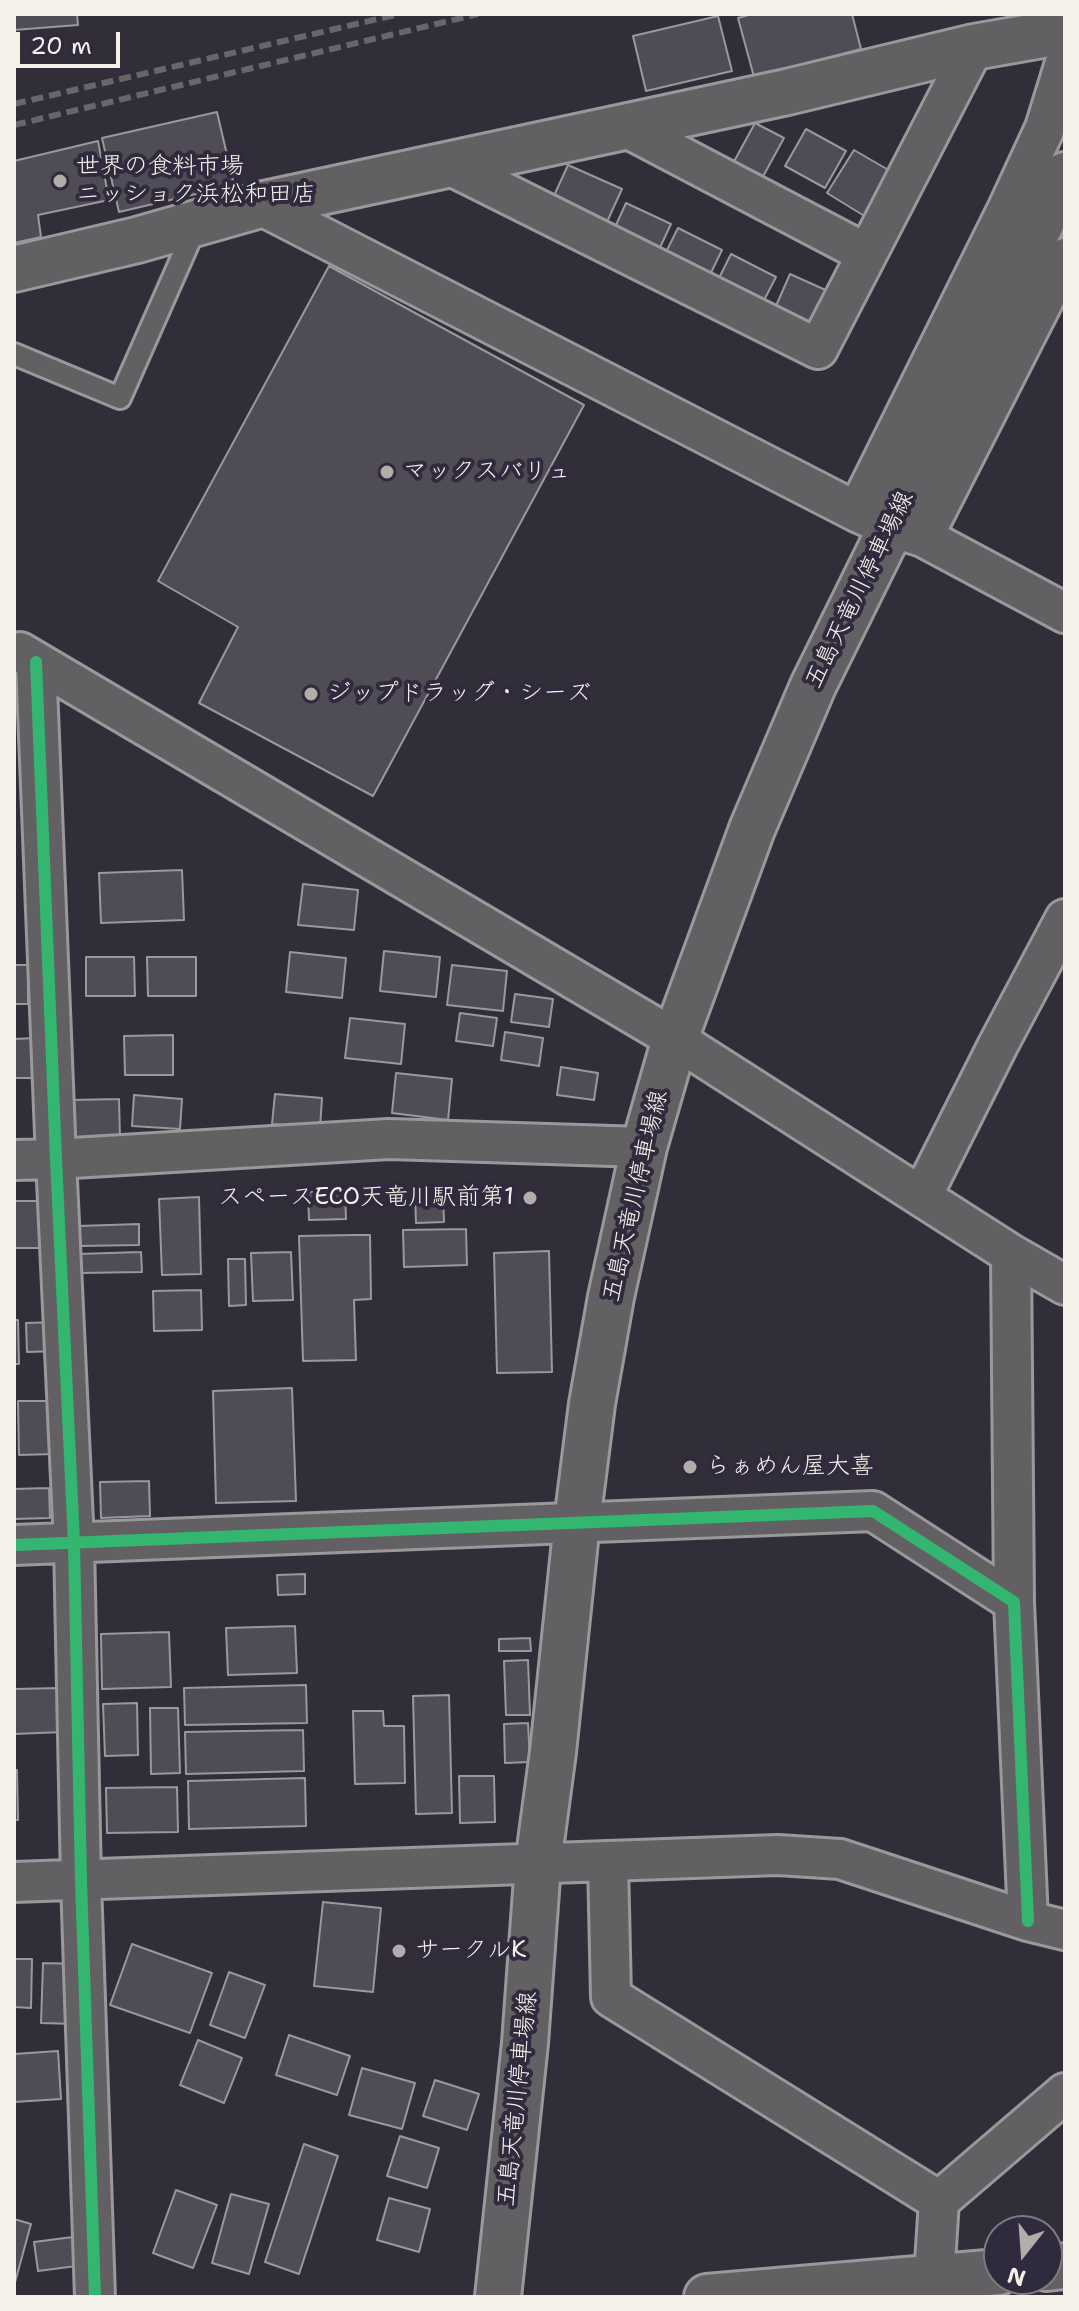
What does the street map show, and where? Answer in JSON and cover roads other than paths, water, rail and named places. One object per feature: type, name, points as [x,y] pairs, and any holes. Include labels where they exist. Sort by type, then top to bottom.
[{"type":"main road","points":[[14,269],[137,240],[260,205],[787,92],[974,47],[1065,31]]},
{"type":"main road","name":"五島天竜川停車場線","points":[[498,2297],[525,2043],[538,1864],[577,1522],[594,1389],[644,1147],[675,1039],[752,829],[813,686],[1065,175]]},
{"type":"main road","points":[[707,2297],[906,2285],[983,2274]]},
{"type":"street","points":[[449,165],[818,349],[974,47]]},
{"type":"street","points":[[893,521],[1014,197],[1045,128],[1065,63]]},
{"type":"street","points":[[623,126],[867,254]]},
{"type":"street","points":[[260,205],[893,521],[1065,613]]},
{"type":"street","points":[[893,521],[1065,258]]},
{"type":"street","points":[[25,655],[675,1039],[1011,1254],[1065,1285]]},
{"type":"street","points":[[25,655],[56,1159],[74,1543],[81,1881],[95,2297]]},
{"type":"street","points":[[922,1196],[1065,919]]},
{"type":"street","points":[[14,1160],[389,1139],[644,1147]]},
{"type":"street","points":[[1011,1254],[1014,1602],[1028,1921]]},
{"type":"street","points":[[14,1545],[873,1511],[1014,1602]]},
{"type":"street","points":[[14,1882],[778,1855],[840,1859],[1028,1921],[1065,1930]]},
{"type":"street","points":[[608,1862],[611,1997],[939,2201]]},
{"type":"street","points":[[906,2285],[939,2201],[1065,2093]]},
{"type":"lane","points":[[14,354],[120,398],[197,222]]},
{"type":"railway","points":[[14,104],[399,14]]},
{"type":"railway","points":[[14,125],[478,14]]},
{"type":"place","name":"世界の食料市場 ニッショク浜松和田店","points":[[60,181]]},
{"type":"place","name":"マックスバリュ","points":[[387,472]]},
{"type":"place","name":"ジップドラッグ・シーズ","points":[[311,694]]},
{"type":"place","name":"スペースECO天竜川駅前第1","points":[[530,1198]]},
{"type":"place","name":"らぁめん屋大喜","points":[[690,1467]]},
{"type":"place","name":"サークルK","points":[[399,1951]]}]
